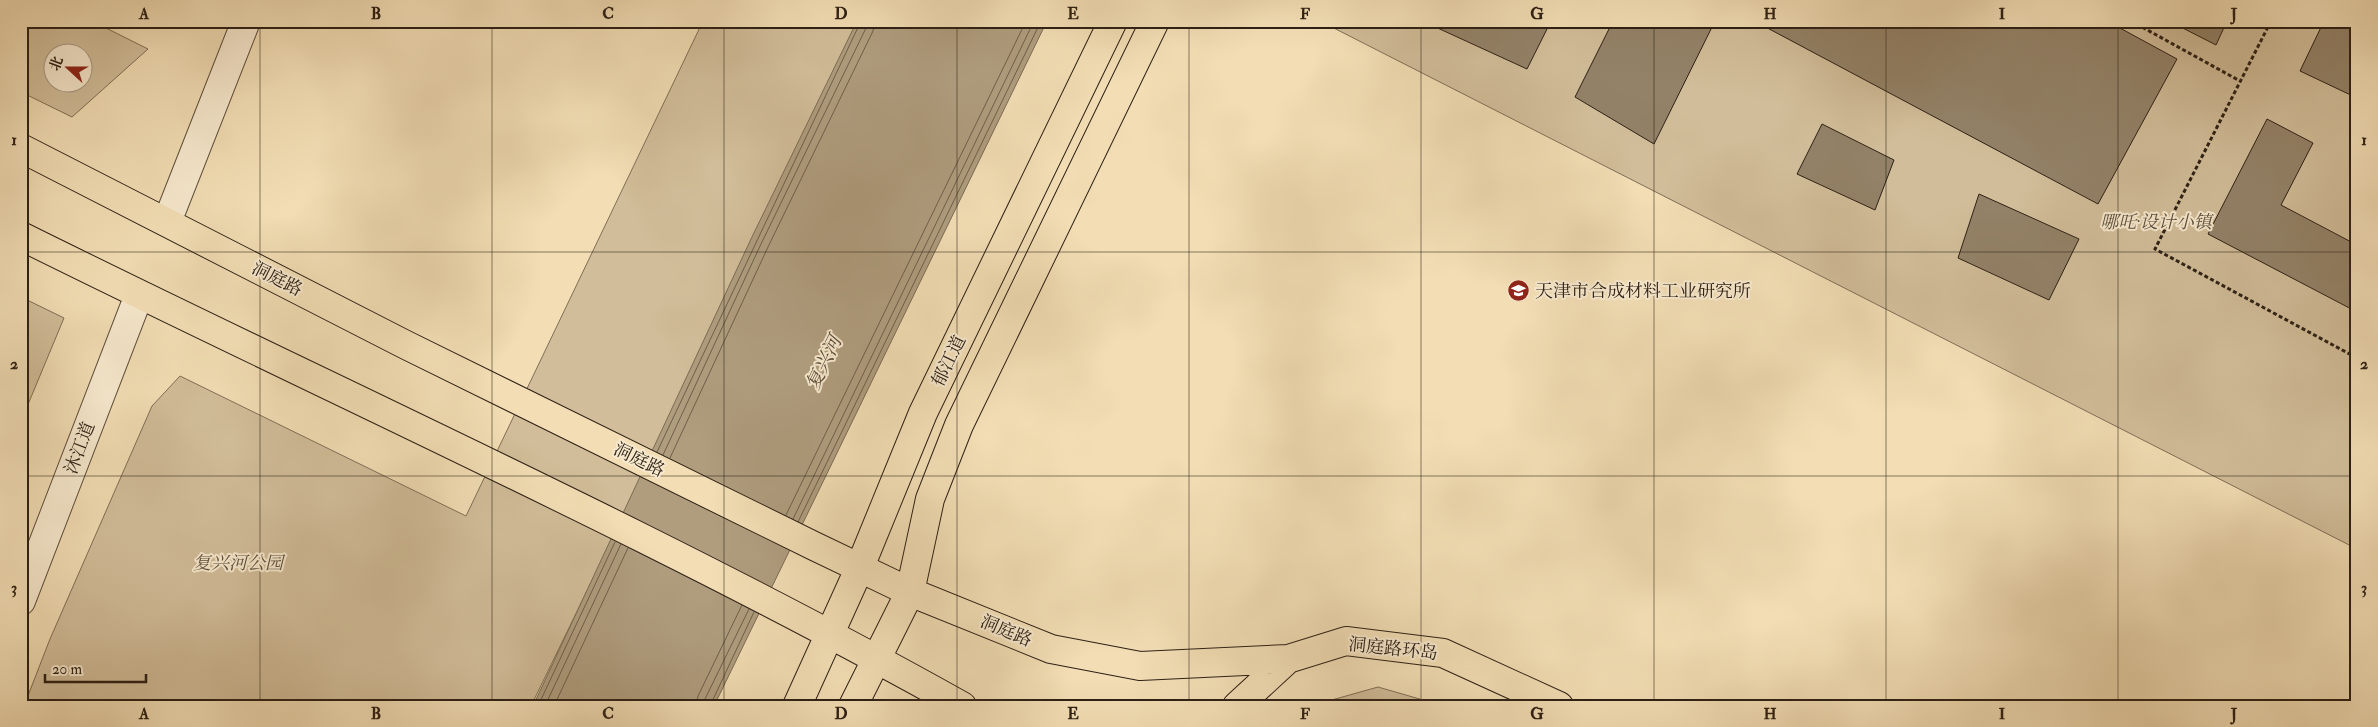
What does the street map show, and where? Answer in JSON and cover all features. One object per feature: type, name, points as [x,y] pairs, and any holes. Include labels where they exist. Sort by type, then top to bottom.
[{"type":"main road","name":"郁江道","points":[[797,706],[860,566],[924,413],[1113,21]]},
{"type":"main road","points":[[853,706],[910,592],[930,499],[959,426],[1155,21]]},
{"type":"main road","name":"洞庭路","points":[[21,148],[406,346],[814,546],[860,566],[910,592],[1050,649],[1140,666],[1288,659]]},
{"type":"main road","points":[[21,236],[139,295],[430,434],[787,610],[962,706]]},
{"type":"main road","name":"洞庭路环岛","points":[[1237,706],[1288,659],[1346,641],[1443,653],[1559,706]]},
{"type":"street","points":[[167,222],[246,21]]},
{"type":"street","name":"沐江道","points":[[21,601],[139,295]]},
{"type":"path","points":[[2131,21],[2240,81]]},
{"type":"path","points":[[2271,21],[2155,248],[2357,358]]},
{"type":"green space","points":[[21,21],[92,21],[148,49],[72,117],[21,92]]},
{"type":"green space","name":"复兴河公园","points":[[703,21],[864,21],[531,706],[24,706],[50,639],[152,406],[180,376],[466,516]]},
{"type":"green space","name":"哪吒·设计小镇","points":[[1320,21],[2357,21],[2357,549]]},
{"type":"green space","points":[[21,297],[64,318],[24,414],[21,413]]},
{"type":"green space","points":[[1378,687],[1444,706],[1317,706],[1321,703]]},
{"type":"water","name":"复兴河","points":[[857,21],[1047,21],[714,706],[533,706],[751,239]]},
{"type":"building","points":[[1433,21],[1551,21],[1527,69],[1431,25]]},
{"type":"building","points":[[1613,21],[1715,21],[1654,144],[1575,97]]},
{"type":"building","points":[[1759,21],[2107,21],[2177,59],[2098,204],[1758,23]]},
{"type":"building","points":[[2169,21],[2227,21],[2216,45]]},
{"type":"building","points":[[2324,21],[2357,21],[2357,98],[2300,71]]},
{"type":"building","points":[[2267,119],[2313,143],[2281,205],[2357,245],[2357,312],[2208,234]]},
{"type":"building","points":[[1822,124],[1894,160],[1875,210],[1797,174]]},
{"type":"building","points":[[1979,194],[2079,239],[2049,300],[1958,258]]},
{"type":"place","name":"天津市合成材料工业研究所","points":[[1519,291]]}]
